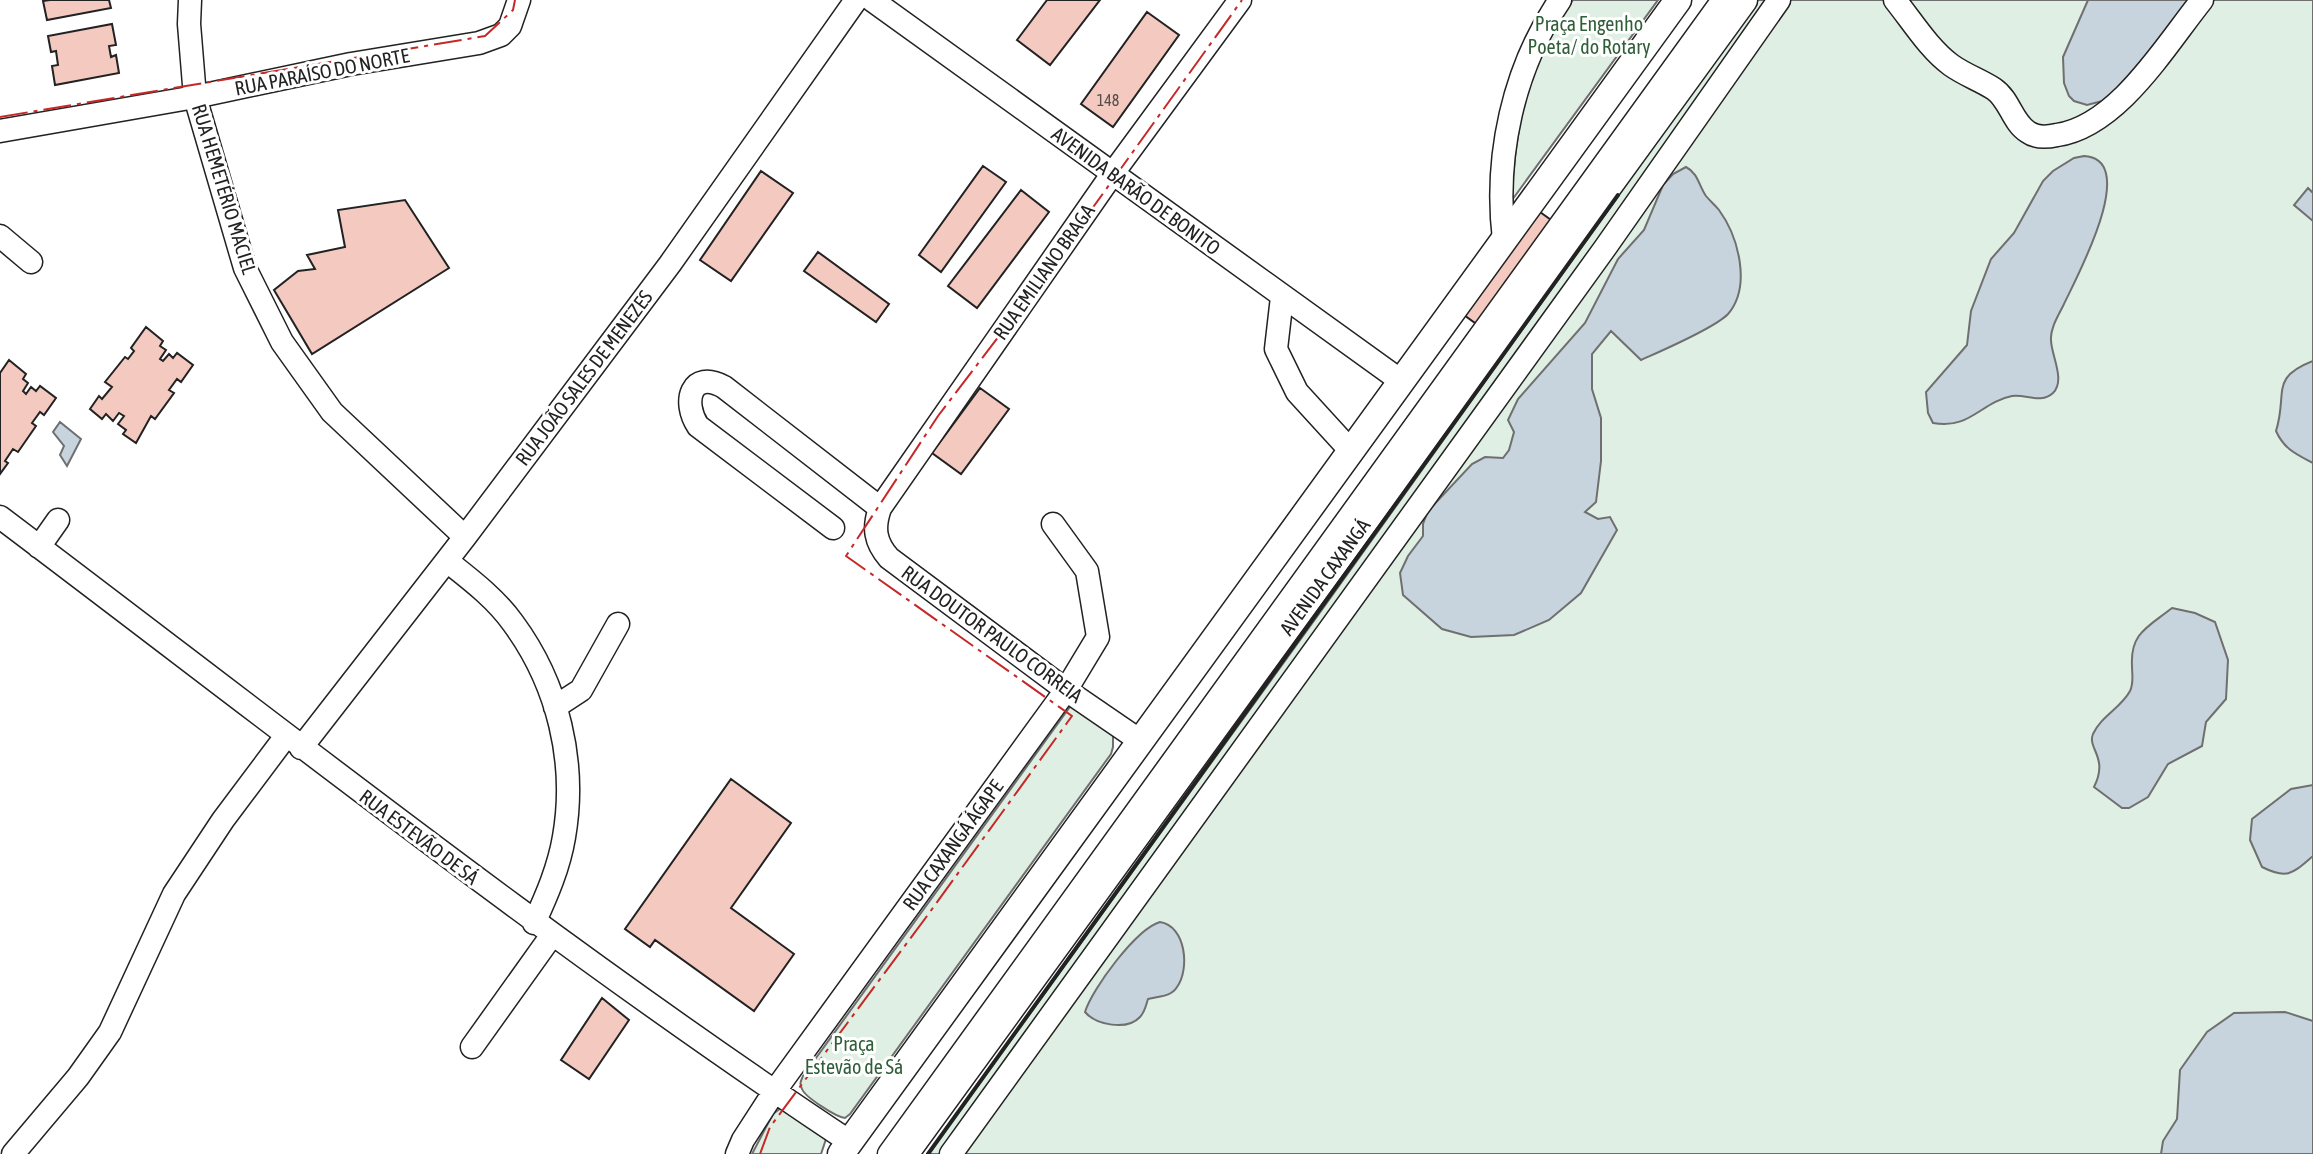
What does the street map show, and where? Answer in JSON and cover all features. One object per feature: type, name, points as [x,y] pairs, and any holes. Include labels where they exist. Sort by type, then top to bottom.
[{"type":"main road","points":[[848,1150],[1139,740],[1678,0]]},
{"type":"main road","name":"AVENIDA CAXANGÁ","points":[[905,1154],[1744,0]]},
{"type":"street","name":"RUA HEMETÉRIO MACIEL","points":[[190,0],[195,97],[245,268],[282,342],[332,412],[465,537]]},
{"type":"street","name":"RUA PARAÍSO DO NORTE","points":[[3,134],[351,64],[479,43],[501,35],[510,26],[519,0]]},
{"type":"street","name":"RUA JOÃO SALES DE MENEZES","points":[[13,1154],[78,1077],[110,1032],[174,894],[223,820],[447,561],[670,264],[856,0]]},
{"type":"street","name":"AVENIDA BARÃO DE BONITO","points":[[872,0],[1401,381]]},
{"type":"street","name":"RUA EMILIANO BRAGA","points":[[880,508],[1113,173],[1240,0]]},
{"type":"street","points":[[1504,240],[1499,204],[1512,106],[1531,51],[1543,25],[1560,0]]},
{"type":"street","points":[[848,1150],[1691,0]]},
{"type":"street","points":[[889,1154],[1723,0]]},
{"type":"street","points":[[951,1154],[1605,248],[1779,0]]},
{"type":"street","points":[[1895,0],[1948,63],[1994,89],[2007,100],[2019,124],[2029,134],[2040,136],[2077,132],[2096,122],[2115,106],[2202,0]]},
{"type":"street","points":[[0,236],[31,262]]},
{"type":"street","points":[[1282,297],[1276,349],[1297,392],[1350,450]]},
{"type":"street","points":[[833,528],[698,426],[690,414],[688,402],[696,386],[715,382],[724,387],[880,508]]},
{"type":"street","name":"RUA DOUTOR PAULO CORREIA","points":[[880,508],[875,523],[876,533],[878,543],[889,558],[1066,690],[1139,740]]},
{"type":"street","name":"RUA ESTEVÃO DE SÁ","points":[[0,517],[543,929],[774,1092],[848,1150]]},
{"type":"street","points":[[39,547],[58,520]]},
{"type":"street","name":"RUA CAXANGÁ ÁGAPE","points":[[737,1154],[774,1092],[1066,690],[1098,637],[1087,571],[1053,524]]},
{"type":"street","points":[[447,561],[482,589],[512,622],[537,661],[555,707],[566,758],[568,792],[564,837],[543,929],[472,1047]]},
{"type":"street","points":[[555,707],[581,690],[618,624]]},
{"type":"green space","name":"Praça Engenho Poeta/ do Rotary","points":[[1573,0],[1658,0],[1512,200],[1516,147],[1527,95],[1545,45]]},
{"type":"green space","points":[[1758,0],[2313,0],[2313,1154],[928,1154],[1316,618]]},
{"type":"green space","name":"Praça Estevão de Sá","points":[[1072,704],[1113,733],[1111,754],[850,1114],[845,1118],[828,1110],[804,1093],[800,1084],[803,1076]]},
{"type":"green space","name":"Praça Estevão de Sá","points":[[781,1108],[788,1108],[826,1139],[821,1154],[752,1154],[773,1114]]},
{"type":"shaded area","points":[[2088,0],[2193,0],[2110,99],[2087,105],[2069,96],[2064,83],[2063,57]]},
{"type":"shaded area","points":[[2084,156],[2100,162],[2107,177],[2106,198],[2090,249],[2052,331],[2057,388],[2044,398],[2012,396],[2001,399],[1957,423],[1933,423],[1928,413],[1926,392],[1967,345],[1971,311],[1991,259],[2014,233],[2043,181],[2074,158]]},
{"type":"shaded area","points":[[1686,167],[1696,176],[1732,233],[1740,261],[1739,290],[1735,303],[1721,320],[1641,360],[1611,331],[1592,354],[1592,389],[1601,418],[1601,461],[1596,502],[1585,512],[1598,519],[1610,517],[1617,530],[1581,593],[1549,620],[1514,635],[1471,637],[1442,629],[1403,595],[1400,573],[1423,536],[1428,511],[1472,464],[1485,457],[1503,458],[1509,450],[1514,432],[1508,420],[1518,399],[1585,323],[1618,259],[1644,230],[1663,185],[1673,174]]},
{"type":"shaded area","points":[[2308,188],[2313,193],[2313,221],[2294,205]]},
{"type":"shaded area","points":[[2313,361],[2313,463],[2287,447],[2276,431],[2285,381],[2299,367]]},
{"type":"shaded area","points":[[60,422],[81,439],[67,466],[60,455],[64,446],[53,432]]},
{"type":"shaded area","points":[[2172,608],[2215,622],[2228,660],[2226,699],[2206,722],[2202,746],[2168,764],[2148,797],[2129,808],[2122,808],[2094,787],[2099,761],[2093,734],[2130,691],[2132,655],[2137,638]]},
{"type":"shaded area","points":[[2313,785],[2313,856],[2290,873],[2278,873],[2262,867],[2250,840],[2252,819],[2291,789]]},
{"type":"shaded area","points":[[1160,922],[1175,931],[1183,949],[1183,970],[1177,987],[1168,994],[1148,999],[1142,1015],[1127,1024],[1112,1025],[1090,1017],[1085,1012],[1105,975],[1139,936]]},
{"type":"shaded area","points":[[2285,1012],[2313,1021],[2313,1154],[2161,1154],[2163,1141],[2177,1119],[2180,1070],[2207,1032],[2234,1013]]},
{"type":"building","points":[[109,0],[111,8],[47,20],[43,1]]},
{"type":"building","points":[[1047,0],[1100,0],[1050,65],[1017,40]]},
{"type":"building","points":[[1147,12],[1179,35],[1113,127],[1081,104]]},
{"type":"building","points":[[112,24],[116,45],[109,46],[111,57],[116,55],[119,73],[55,85],[52,66],[58,65],[56,51],[51,52],[48,36]]},
{"type":"building","points":[[983,166],[1006,182],[941,272],[919,255]]},
{"type":"building","points":[[761,171],[793,193],[731,281],[700,260]]},
{"type":"building","points":[[1021,190],[1049,212],[977,308],[948,286]]},
{"type":"building","points":[[405,200],[449,268],[312,354],[274,290],[298,271],[315,269],[307,255],[345,247],[338,210]]},
{"type":"building","points":[[1540,212],[1558,225],[1482,328],[1464,315]]},
{"type":"building","points":[[818,252],[889,304],[876,322],[804,271]]},
{"type":"building","points":[[146,327],[163,341],[160,346],[166,350],[160,359],[163,361],[169,354],[173,358],[177,353],[193,365],[181,382],[177,379],[169,390],[174,393],[155,419],[151,416],[136,443],[123,434],[126,430],[118,424],[124,416],[119,413],[113,421],[106,414],[102,419],[90,409],[99,396],[102,399],[112,387],[105,382],[125,357],[128,359],[134,351],[131,348]]},
{"type":"building","points":[[9,360],[26,374],[23,379],[28,383],[23,391],[26,394],[31,387],[36,391],[40,386],[56,398],[44,415],[40,412],[32,423],[36,426],[18,452],[13,449],[0,474],[0,373]]},
{"type":"building","points":[[980,388],[1009,409],[961,474],[932,453]]},
{"type":"building","points":[[731,779],[791,823],[731,908],[794,954],[754,1011],[655,940],[650,947],[625,929]]},
{"type":"building","points":[[602,998],[629,1020],[589,1079],[561,1060]]},
{"type":"wall","points":[[928,1154],[1618,195]]},
{"type":"power","points":[[0,117],[485,36],[513,10],[515,0]]},
{"type":"power","points":[[760,1154],[770,1127],[1072,716],[846,556],[938,416],[1025,302],[1242,0]]}]
